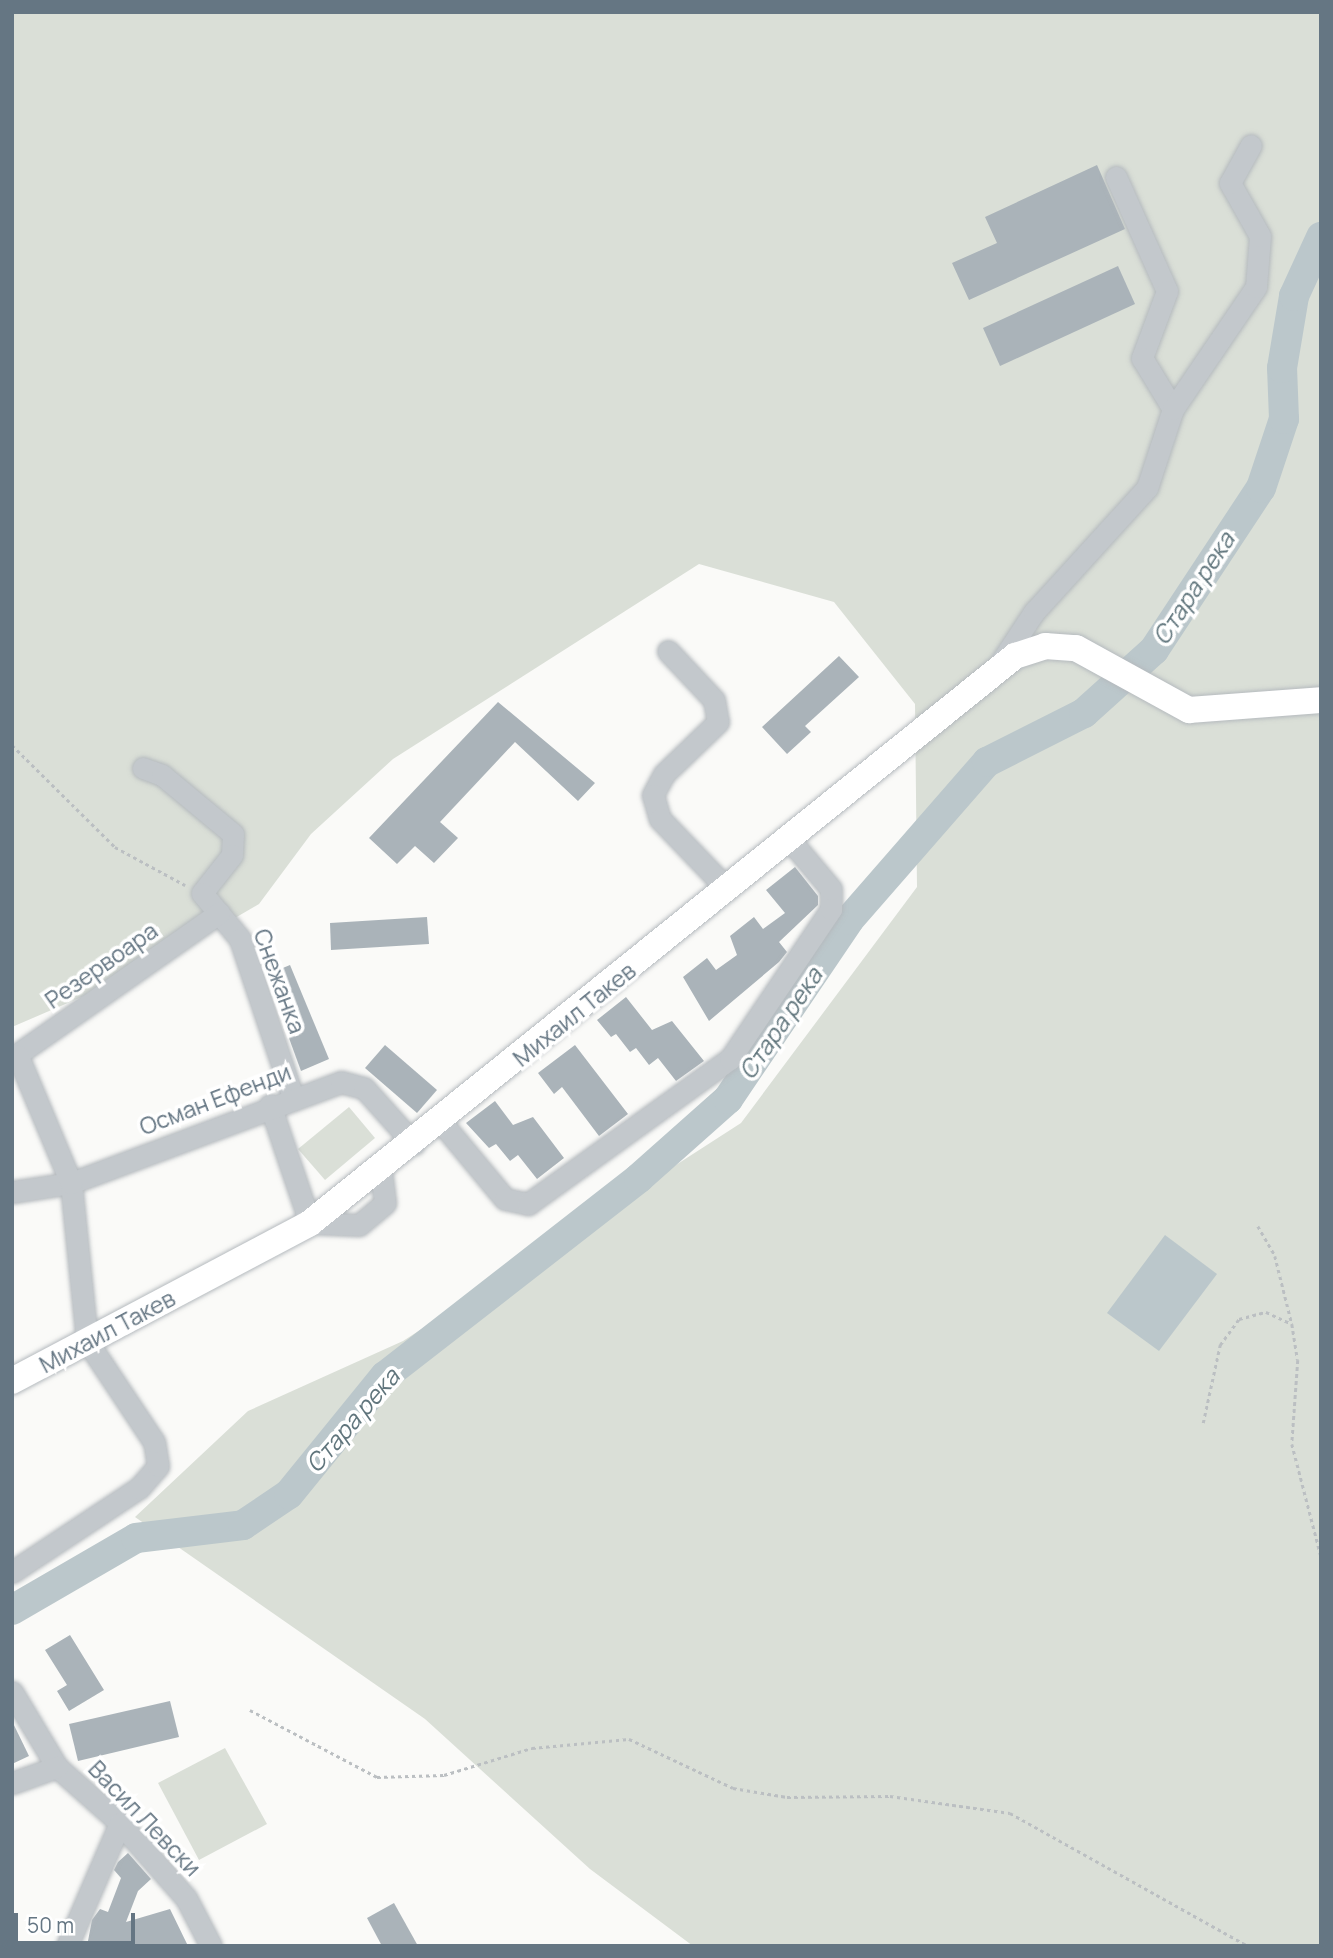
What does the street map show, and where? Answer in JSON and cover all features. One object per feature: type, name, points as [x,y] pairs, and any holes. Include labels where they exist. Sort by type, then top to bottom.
[{"type":"main road","name":"Михаил Такев","points":[[12,1381],[310,1223],[414,1144],[790,840],[999,665],[1029,650],[1061,645],[1114,667],[1164,701],[1204,712],[1321,700]]},
{"type":"street","points":[[999,665],[1034,612],[1147,488],[1172,409],[1256,287],[1260,236],[1230,183],[1251,145]]},
{"type":"street","points":[[1116,177],[1167,290],[1142,358],[1172,409]]},
{"type":"street","points":[[667,651],[714,700],[718,722],[664,774],[653,796],[660,819],[728,890]]},
{"type":"street","name":"Резервоара","points":[[15,1057],[209,901],[232,855],[233,834],[162,775],[143,768]]},
{"type":"street","points":[[441,1122],[505,1199],[528,1204],[730,1059],[831,909],[831,888],[790,840]]},
{"type":"street","name":"Снежанка","points":[[209,901],[240,939],[292,1097]]},
{"type":"street","points":[[12,1572],[139,1488],[158,1466],[154,1443],[87,1341],[71,1183],[15,1057]]},
{"type":"street","name":"Осман Ефенди","points":[[12,1192],[71,1183],[270,1105],[341,1082],[364,1088],[414,1144]]},
{"type":"street","points":[[270,1105],[310,1223]]},
{"type":"street","name":"Васил Левски","points":[[12,1692],[57,1767],[120,1823],[186,1898],[211,1946]]},
{"type":"street","name":"Васил Левски","points":[[12,1783],[57,1767]]},
{"type":"street","points":[[67,1946],[120,1823]]},
{"type":"path","points":[[12,745],[115,847],[209,901]]},
{"type":"path","points":[[12,906],[12,941]]},
{"type":"path","points":[[1258,1226],[1275,1256],[1292,1324],[1298,1360],[1292,1444],[1321,1556]]},
{"type":"path","points":[[1203,1423],[1220,1345],[1239,1319],[1266,1312],[1292,1324]]},
{"type":"path","points":[[250,1710],[377,1777],[444,1775],[532,1748],[629,1740],[733,1788],[787,1797],[890,1796],[1010,1812],[1248,1946]]},
{"type":"shaded area","points":[[12,12],[1321,12],[1321,1946],[693,1946],[590,1869],[425,1719],[135,1517],[248,1411],[403,1341],[741,1123],[917,887],[915,704],[834,602],[699,564],[393,759],[311,834],[259,904],[149,968],[12,1027]]},
{"type":"shaded area","points":[[349,1107],[375,1138],[325,1180],[298,1149]]},
{"type":"shaded area","points":[[1165,1235],[1217,1274],[1159,1351],[1107,1313]]},
{"type":"shaded area","points":[[225,1748],[267,1824],[199,1860],[158,1783]]},
{"type":"building","points":[[1097,165],[1125,229],[969,300],[952,263],[997,243],[985,217]]},
{"type":"building","points":[[1118,266],[1135,304],[1000,366],[983,328]]},
{"type":"building","points":[[839,656],[859,677],[805,726],[811,732],[787,754],[762,727]]},
{"type":"building","points":[[498,702],[595,783],[578,801],[515,742],[440,822],[458,838],[434,863],[415,846],[397,864],[369,838]]},
{"type":"building","points":[[795,867],[818,896],[818,905],[779,942],[787,952],[779,962],[709,1021],[683,977],[707,958],[716,970],[737,955],[730,936],[754,917],[763,929],[785,913],[766,890]]},
{"type":"building","points":[[427,917],[429,944],[331,950],[330,923]]},
{"type":"building","points":[[290,965],[329,1059],[301,1071],[266,975]]},
{"type":"building","points":[[626,997],[652,1030],[672,1021],[704,1061],[676,1081],[658,1058],[649,1065],[636,1048],[630,1052],[616,1034],[611,1037],[597,1020]]},
{"type":"building","points":[[385,1045],[437,1090],[417,1113],[365,1068]]},
{"type":"building","points":[[575,1045],[628,1114],[599,1136],[562,1087],[554,1094],[538,1073]]},
{"type":"building","points":[[495,1101],[513,1125],[533,1117],[564,1158],[537,1179],[518,1155],[510,1161],[496,1144],[489,1148],[466,1123]]},
{"type":"building","points":[[70,1635],[104,1690],[69,1711],[57,1691],[67,1685],[45,1650]]},
{"type":"building","points":[[170,1701],[179,1737],[78,1761],[69,1724]]},
{"type":"building","points":[[12,1721],[29,1756],[12,1764]]},
{"type":"building","points":[[128,1853],[151,1879],[138,1891],[126,1922],[170,1909],[188,1946],[87,1946],[92,1920],[100,1909],[108,1912],[121,1878],[114,1870]]},
{"type":"building","points":[[394,1903],[418,1946],[382,1946],[367,1918]]},
{"type":"waterway","name":"Стара река","points":[[12,1610],[136,1538],[243,1525],[289,1494],[385,1376],[639,1178],[728,1099],[849,920],[987,762],[1084,713],[1154,650],[1261,488],[1284,419],[1282,368],[1294,296],[1321,237]]}]
